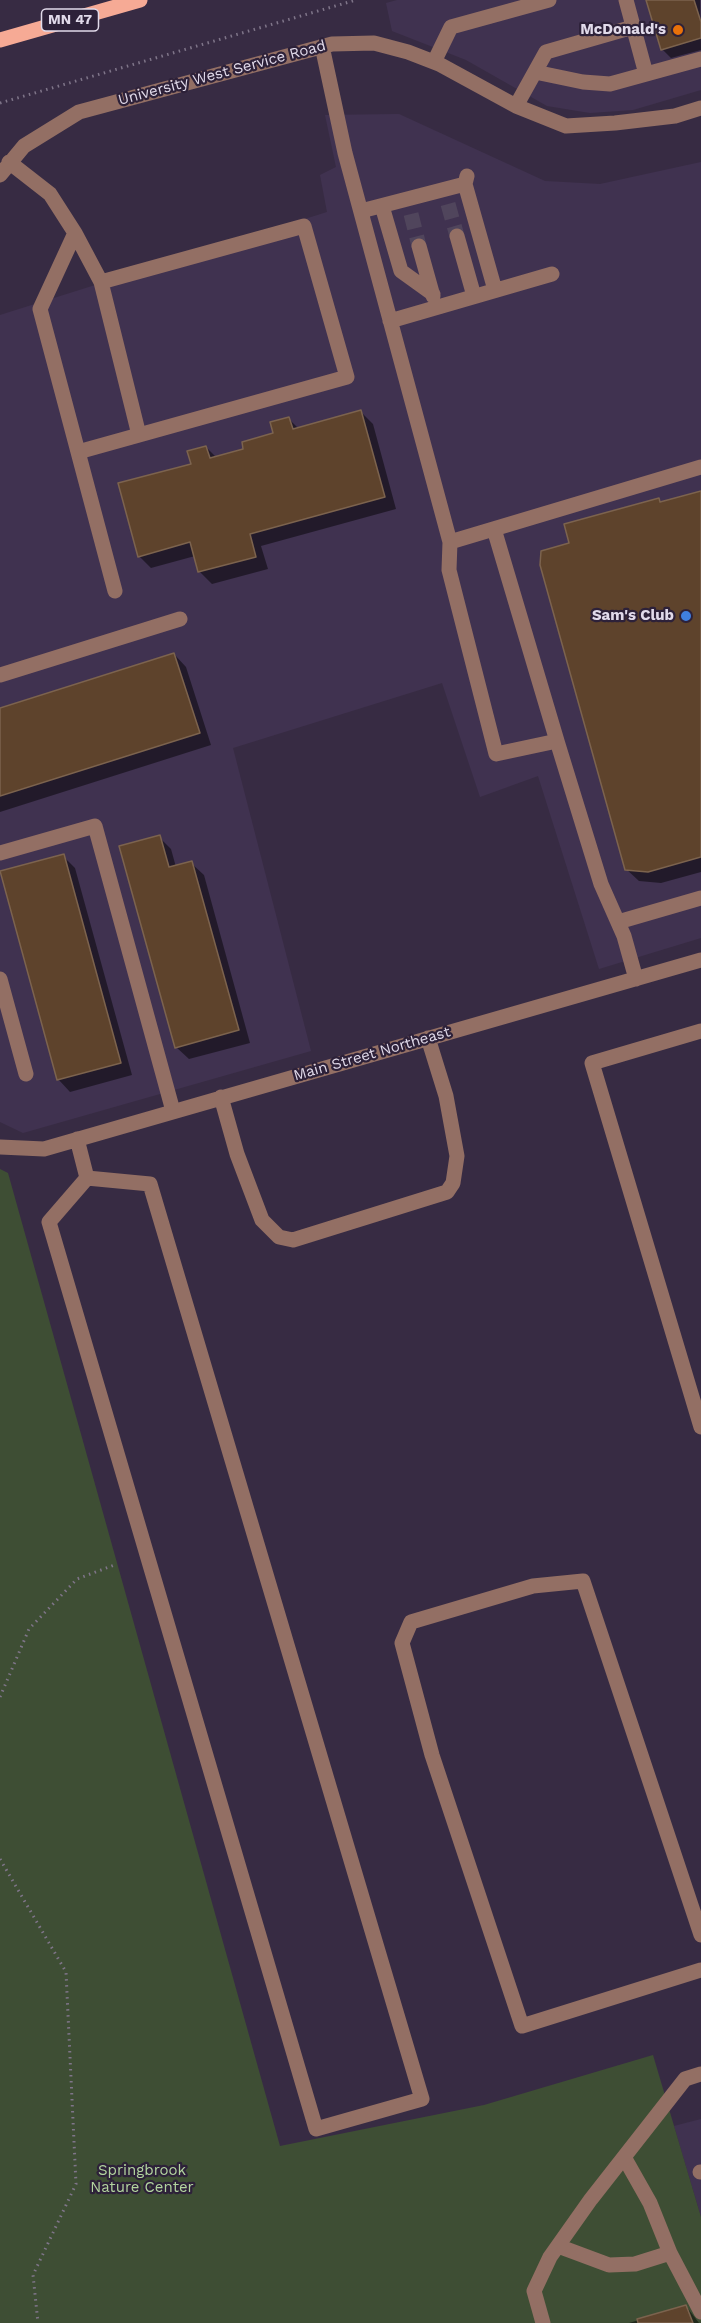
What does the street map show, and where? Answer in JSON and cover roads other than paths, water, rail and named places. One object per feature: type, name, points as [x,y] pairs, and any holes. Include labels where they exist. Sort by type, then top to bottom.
[{"type":"main road","name":"MN 47","points":[[0,40],[140,0]]},
{"type":"street","points":[[434,62],[451,27],[549,0]]},
{"type":"street","points":[[626,0],[646,74]]},
{"type":"street","points":[[516,106],[546,52],[633,27]]},
{"type":"street","name":"University West Service Road","points":[[4,169],[24,146],[78,112],[322,46],[351,42],[374,43],[434,62],[516,106],[566,126],[675,116],[701,108]]},
{"type":"street","points":[[322,46],[361,211],[450,542],[449,570],[496,754],[557,741]]},
{"type":"street","points":[[535,72],[583,82],[610,84],[701,59]]},
{"type":"street","points":[[4,169],[50,194],[75,233],[101,282],[140,435]]},
{"type":"street","points":[[361,211],[406,199],[446,197],[466,180],[495,290]]},
{"type":"street","points":[[406,199],[411,214]]},
{"type":"street","points":[[382,206],[401,270],[435,301]]},
{"type":"street","points":[[78,452],[347,377],[304,226],[101,282]]},
{"type":"street","points":[[75,233],[40,309],[115,591]]},
{"type":"street","points":[[457,236],[474,296]]},
{"type":"street","points":[[419,246],[435,301]]},
{"type":"street","points":[[390,321],[435,301],[474,296],[552,274]]},
{"type":"street","points":[[450,542],[701,467]]},
{"type":"street","points":[[494,529],[601,884],[618,922],[636,979]]},
{"type":"street","points":[[0,675],[180,619]]},
{"type":"street","points":[[0,853],[95,826],[173,1111]]},
{"type":"street","points":[[618,922],[701,898]]},
{"type":"street","name":"Main Street Northeast","points":[[0,1147],[44,1149],[701,960]]},
{"type":"street","points":[[0,980],[26,1074]]},
{"type":"street","points":[[701,1031],[592,1063],[701,1427]]},
{"type":"street","points":[[221,1097],[237,1154],[262,1220],[279,1238],[293,1240],[447,1192],[453,1183],[457,1156],[446,1096],[428,1038]]},
{"type":"street","points":[[77,1139],[87,1178]]},
{"type":"street","points":[[87,1178],[150,1184],[422,2098],[316,2129],[49,1222],[87,1178]]},
{"type":"street","points":[[701,1935],[584,1581],[533,1586],[411,1622],[402,1643],[432,1755],[522,2026],[701,1970]]},
{"type":"street","points":[[543,2323],[534,2291],[558,2246],[685,2079],[701,2074]]},
{"type":"street","points":[[624,2157],[650,2203],[670,2253],[701,2312]]},
{"type":"street","points":[[558,2246],[609,2265],[634,2264],[670,2253]]},
{"type":"tunnel","points":[[448,204],[457,236]]},
{"type":"tunnel","points":[[411,214],[419,246]]},
{"type":"place","name":"McDonald's","points":[[678,30]]},
{"type":"place","name":"Sam's Club","points":[[686,616]]},
{"type":"park label","name":"Springbrook Nature Center","points":[[142,2180]]}]
